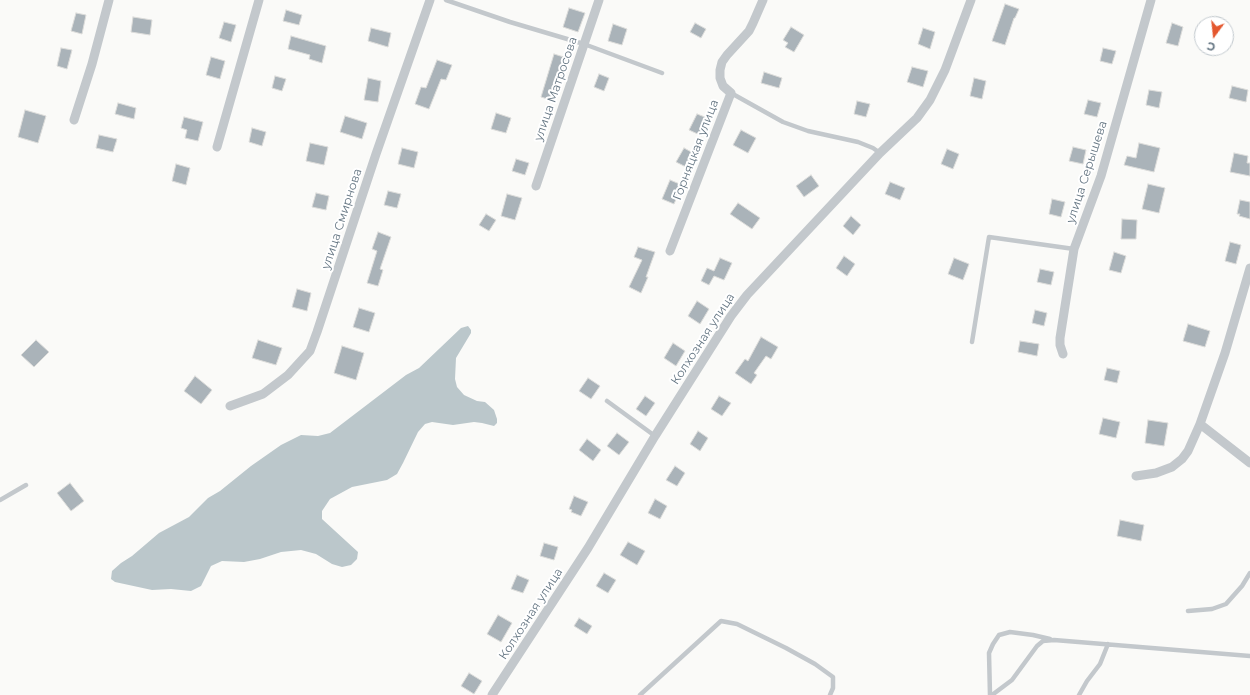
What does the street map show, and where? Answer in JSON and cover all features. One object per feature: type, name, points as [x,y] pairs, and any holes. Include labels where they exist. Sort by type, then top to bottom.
[{"type":"street","points":[[74,120],[92,64],[109,0]]},
{"type":"street","points":[[217,148],[259,0]]},
{"type":"street","name":"улица Смирнова","points":[[230,406],[263,394],[288,375],[310,351],[376,154],[430,0]]},
{"type":"street","name":"улица Матросова","points":[[536,186],[599,0]]},
{"type":"street","name":"Горняцкая улица","points":[[670,251],[731,93],[723,86],[720,78],[722,62],[749,31],[763,0]]},
{"type":"street","name":"Колхозная улица","points":[[492,695],[588,548],[655,436],[731,316],[747,295],[880,153],[917,118],[930,100],[945,70],[971,0]]},
{"type":"street","name":"улица Серышева","points":[[1063,354],[1060,345],[1060,338],[1074,249],[1101,176],[1151,0]]},
{"type":"street","points":[[1136,476],[1156,473],[1172,467],[1182,459],[1188,451],[1200,424],[1225,353],[1250,268]]},
{"type":"street","points":[[1200,424],[1250,463]]},
{"type":"lane","points":[[446,0],[510,22],[584,44],[662,73]]},
{"type":"lane","points":[[731,93],[783,122],[808,131],[862,144],[873,148],[880,153]]},
{"type":"lane","points":[[972,342],[989,237],[1074,249]]},
{"type":"lane","points":[[607,401],[655,436]]},
{"type":"lane","points":[[0,500],[26,485]]},
{"type":"lane","points":[[1188,611],[1212,609],[1226,604],[1242,586],[1250,573]]},
{"type":"lane","points":[[640,695],[721,621],[737,624],[815,664],[833,677],[833,688],[830,695]]},
{"type":"lane","points":[[991,695],[989,653],[999,635],[1010,632],[1054,640],[1250,656]]},
{"type":"lane","points":[[991,695],[1012,680],[1037,646],[1043,641],[1054,640]]},
{"type":"lane","points":[[1079,695],[1087,680],[1100,664],[1108,644]]},
{"type":"shaded area","points":[[468,326],[471,333],[456,358],[455,379],[457,387],[464,395],[477,401],[485,402],[494,410],[497,423],[494,426],[474,422],[453,425],[432,422],[425,424],[418,432],[397,474],[387,480],[352,487],[330,499],[322,511],[322,519],[358,552],[357,559],[351,565],[342,567],[332,564],[316,554],[301,550],[281,552],[260,559],[244,562],[222,561],[211,566],[201,586],[191,591],[171,589],[152,590],[115,582],[111,579],[112,571],[121,563],[132,556],[159,533],[189,517],[208,498],[220,491],[251,466],[281,445],[301,435],[318,436],[330,433],[406,375],[419,368],[461,328]]},
{"type":"building","points":[[1005,4],[1019,9],[1014,18],[1005,45],[992,41]]},
{"type":"building","points":[[569,8],[585,13],[578,32],[563,27]]},
{"type":"building","points":[[286,10],[302,15],[299,25],[283,21]]},
{"type":"building","points":[[76,13],[86,15],[82,34],[71,31]]},
{"type":"building","points":[[133,17],[152,20],[150,35],[131,32]]},
{"type":"building","points":[[224,22],[236,25],[231,42],[219,38]]},
{"type":"building","points":[[695,23],[706,29],[701,38],[690,32]]},
{"type":"building","points":[[1172,23],[1183,27],[1178,46],[1166,43]]},
{"type":"building","points":[[613,24],[627,29],[622,45],[608,41]]},
{"type":"building","points":[[791,27],[804,35],[794,52],[785,47],[788,43],[783,40]]},
{"type":"building","points":[[371,28],[391,33],[388,47],[368,41]]},
{"type":"building","points":[[923,28],[935,32],[930,49],[918,44]]},
{"type":"building","points":[[291,36],[326,46],[322,63],[309,59],[310,55],[288,49]]},
{"type":"building","points":[[61,48],[72,50],[67,69],[57,66]]},
{"type":"building","points":[[1103,48],[1116,51],[1112,64],[1100,61]]},
{"type":"building","points":[[554,54],[567,58],[554,101],[541,97]]},
{"type":"building","points":[[211,57],[225,61],[220,79],[206,75]]},
{"type":"building","points":[[437,60],[452,65],[446,80],[441,79],[429,109],[415,104],[421,87],[426,88]]},
{"type":"building","points":[[912,67],[928,71],[923,87],[907,82]]},
{"type":"building","points":[[764,72],[782,78],[779,88],[761,83]]},
{"type":"building","points":[[599,74],[609,78],[604,91],[594,87]]},
{"type":"building","points":[[275,76],[286,79],[282,91],[272,88]]},
{"type":"building","points":[[368,78],[381,81],[378,102],[364,100]]},
{"type":"building","points":[[974,78],[986,81],[982,99],[970,96]]},
{"type":"building","points":[[1232,86],[1248,90],[1246,102],[1229,98]]},
{"type":"building","points":[[1149,90],[1162,92],[1159,108],[1146,105]]},
{"type":"building","points":[[1088,100],[1101,103],[1097,117],[1084,114]]},
{"type":"building","points":[[857,101],[870,104],[866,117],[854,114]]},
{"type":"building","points":[[118,103],[136,108],[134,119],[115,114]]},
{"type":"building","points":[[25,110],[46,116],[38,143],[18,137]]},
{"type":"building","points":[[496,113],[511,118],[506,133],[491,129]]},
{"type":"building","points":[[697,114],[710,119],[702,136],[689,130]]},
{"type":"building","points":[[345,116],[367,123],[362,139],[340,132]]},
{"type":"building","points":[[184,117],[203,122],[198,141],[185,138],[187,130],[181,128]]},
{"type":"building","points":[[252,128],[266,132],[262,146],[249,142]]},
{"type":"building","points":[[741,130],[756,138],[748,153],[733,145]]},
{"type":"building","points":[[99,135],[117,139],[113,152],[96,148]]},
{"type":"building","points":[[310,143],[328,147],[324,165],[306,161]]},
{"type":"building","points":[[1139,143],[1160,148],[1154,172],[1124,165],[1127,156],[1136,158]]},
{"type":"building","points":[[1073,147],[1086,150],[1083,164],[1069,161]]},
{"type":"building","points":[[402,148],[418,152],[414,168],[398,164]]},
{"type":"building","points":[[684,148],[695,154],[688,168],[676,162]]},
{"type":"building","points":[[947,149],[959,154],[953,169],[941,164]]},
{"type":"building","points":[[1234,153],[1248,156],[1247,163],[1250,163],[1250,176],[1230,172]]},
{"type":"building","points":[[516,159],[529,163],[525,175],[512,171]]},
{"type":"building","points":[[176,164],[190,168],[186,185],[172,181]]},
{"type":"building","points":[[811,175],[819,186],[804,197],[796,186]]},
{"type":"building","points":[[670,180],[682,185],[674,204],[662,199]]},
{"type":"building","points":[[890,182],[905,188],[900,200],[885,194]]},
{"type":"building","points":[[1148,184],[1165,188],[1159,213],[1142,209]]},
{"type":"building","points":[[388,191],[401,194],[397,208],[384,205]]},
{"type":"building","points":[[316,193],[329,196],[326,210],[312,207]]},
{"type":"building","points":[[507,194],[522,198],[515,220],[501,216]]},
{"type":"building","points":[[1052,199],[1065,202],[1061,217],[1049,214]]},
{"type":"building","points":[[1240,200],[1250,202],[1250,219],[1237,214]]},
{"type":"building","points":[[738,203],[760,218],[752,229],[730,214]]},
{"type":"building","points":[[486,214],[496,220],[489,231],[479,225]]},
{"type":"building","points":[[851,216],[861,225],[853,235],[843,226]]},
{"type":"building","points":[[1122,219],[1137,220],[1136,239],[1121,239]]},
{"type":"building","points":[[378,232],[391,237],[380,269],[383,270],[378,286],[367,283],[377,251],[372,249]]},
{"type":"building","points":[[1230,242],[1241,245],[1236,264],[1225,261]]},
{"type":"building","points":[[638,247],[655,252],[646,277],[648,277],[641,293],[629,287],[642,260],[634,257]]},
{"type":"building","points":[[1114,252],[1126,256],[1121,273],[1109,270]]},
{"type":"building","points":[[844,256],[855,264],[847,276],[836,268]]},
{"type":"building","points":[[720,258],[732,263],[724,280],[714,276],[709,285],[701,281],[707,268],[714,271]]},
{"type":"building","points":[[954,258],[969,264],[963,280],[948,274]]},
{"type":"building","points":[[1040,269],[1054,272],[1051,285],[1037,282]]},
{"type":"building","points":[[297,289],[311,293],[307,311],[292,307]]},
{"type":"building","points":[[697,301],[709,309],[700,324],[688,316]]},
{"type":"building","points":[[359,308],[375,313],[369,332],[353,327]]},
{"type":"building","points":[[1035,310],[1047,313],[1044,326],[1032,323]]},
{"type":"building","points":[[1188,324],[1210,331],[1205,347],[1183,341]]},
{"type":"building","points":[[761,337],[778,347],[771,359],[766,356],[754,373],[757,375],[751,384],[735,373],[745,359],[748,361]]},
{"type":"building","points":[[36,340],[49,352],[34,367],[21,355]]},
{"type":"building","points":[[258,340],[282,348],[276,365],[252,358]]},
{"type":"building","points":[[1020,341],[1039,344],[1037,356],[1018,352]]},
{"type":"building","points":[[673,343],[685,351],[676,366],[664,358]]},
{"type":"building","points":[[342,346],[364,353],[356,380],[334,373]]},
{"type":"building","points":[[1107,368],[1120,371],[1117,383],[1104,380]]},
{"type":"building","points":[[195,376],[212,390],[201,404],[184,391]]},
{"type":"building","points":[[588,378],[600,386],[591,399],[579,391]]},
{"type":"building","points":[[645,396],[655,403],[646,416],[636,409]]},
{"type":"building","points":[[719,396],[731,403],[722,416],[711,409]]},
{"type":"building","points":[[1103,418],[1120,422],[1116,438],[1099,434]]},
{"type":"building","points":[[1148,420],[1168,423],[1164,446],[1145,443]]},
{"type":"building","points":[[698,431],[708,438],[700,451],[690,444]]},
{"type":"building","points":[[617,433],[629,442],[619,455],[607,446]]},
{"type":"building","points":[[587,439],[601,450],[593,461],[579,450]]},
{"type":"building","points":[[675,466],[685,473],[677,486],[666,480]]},
{"type":"building","points":[[70,483],[84,501],[71,511],[57,493]]},
{"type":"building","points":[[574,496],[588,502],[581,516],[571,512],[572,510],[569,509]]},
{"type":"building","points":[[655,499],[667,506],[660,519],[648,513]]},
{"type":"building","points":[[1120,520],[1144,525],[1141,541],[1117,536]]},
{"type":"building","points":[[628,542],[645,551],[637,565],[620,555]]},
{"type":"building","points":[[544,543],[558,547],[554,560],[540,556]]},
{"type":"building","points":[[604,573],[616,580],[608,593],[596,586]]},
{"type":"building","points":[[517,575],[529,580],[523,593],[511,589]]},
{"type":"building","points":[[498,615],[512,623],[501,642],[487,634]]},
{"type":"building","points":[[579,618],[592,626],[587,634],[574,626]]},
{"type":"building","points":[[469,673],[482,681],[474,694],[461,686]]}]
